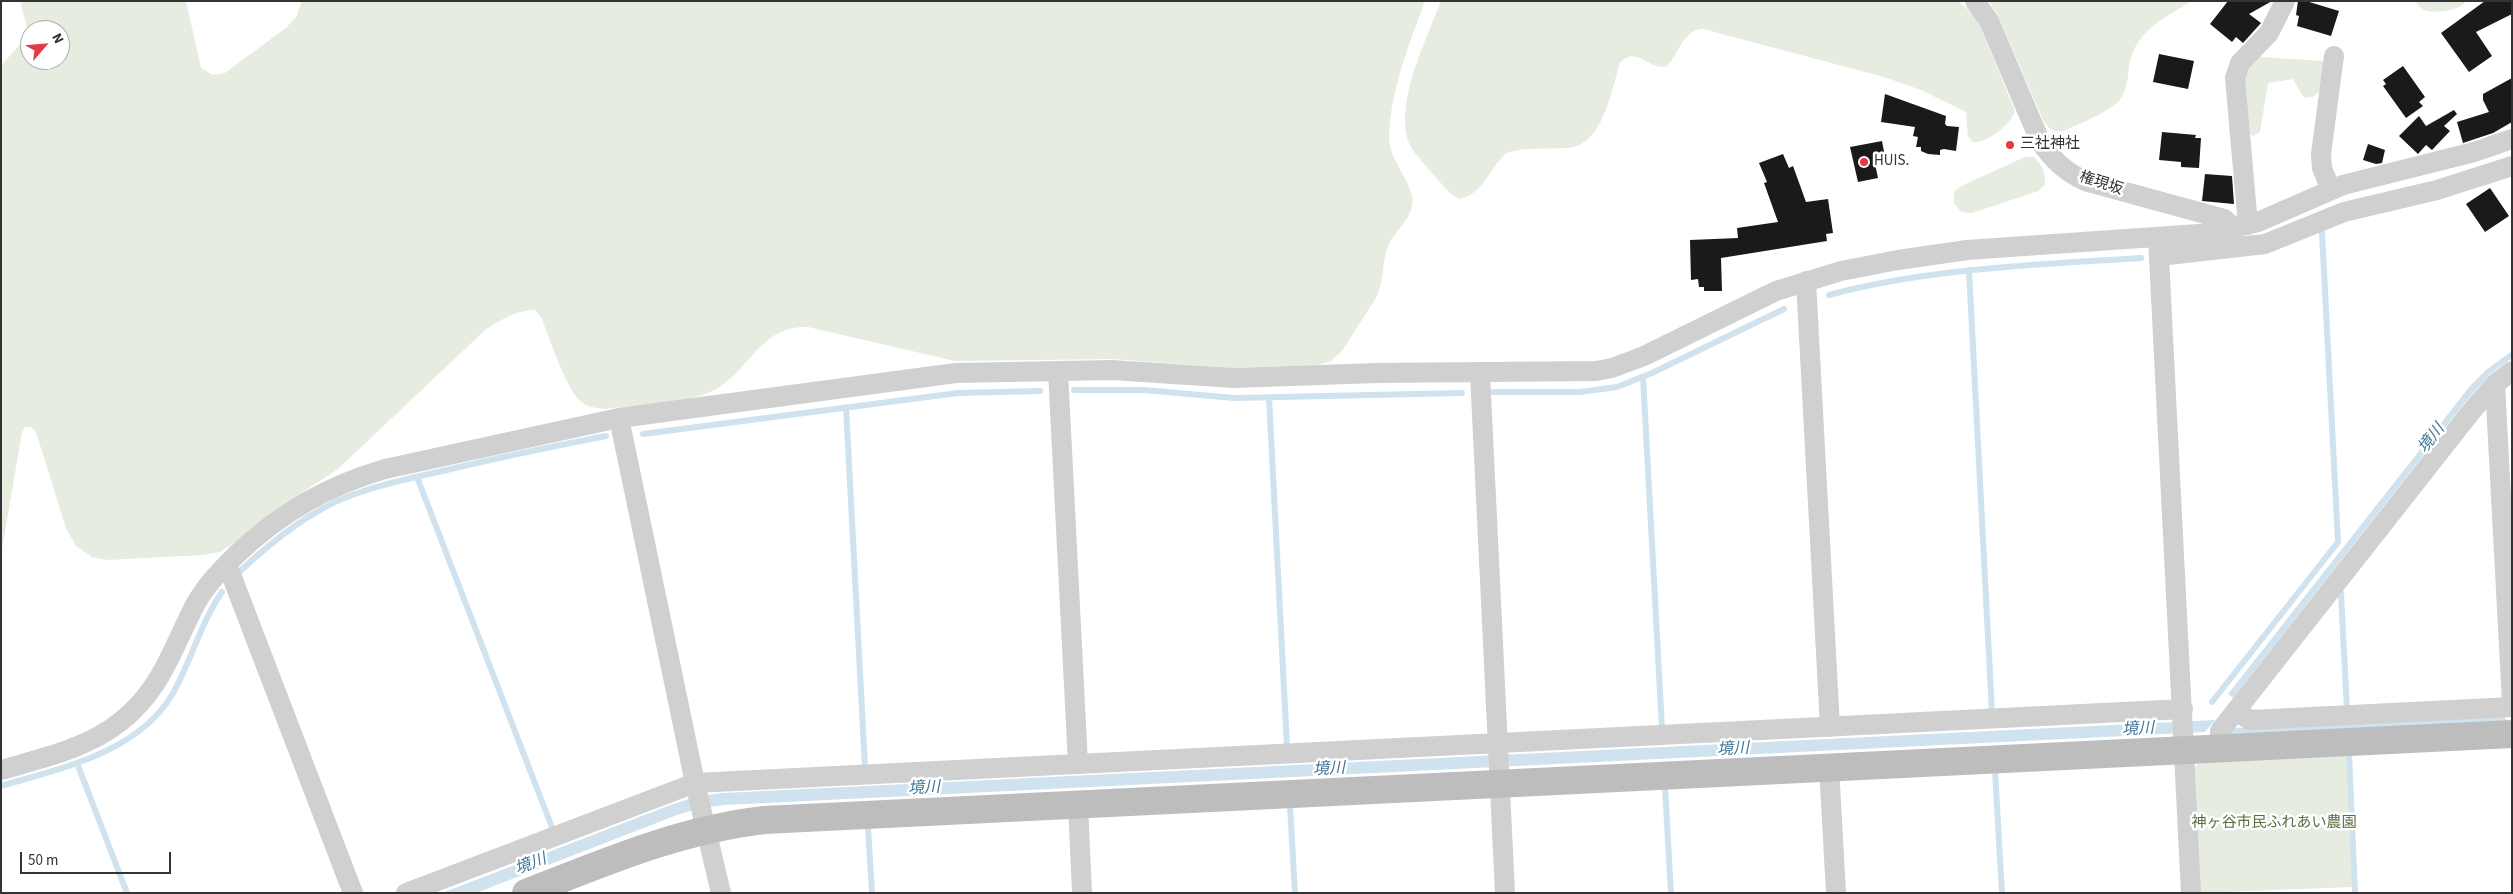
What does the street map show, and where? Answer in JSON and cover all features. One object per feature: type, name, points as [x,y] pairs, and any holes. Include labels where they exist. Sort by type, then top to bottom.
[{"type":"street","name":"権現坂","points":[[1975,1],[1989,21],[2040,141],[2051,158],[2066,172],[2085,181],[2224,219],[2242,227]]},
{"type":"street","points":[[2242,227],[2235,78],[2240,63],[2269,33],[2285,1]]},
{"type":"street","points":[[2331,190],[2322,168],[2321,154],[2334,56]]},
{"type":"street","points":[[2158,246],[2242,227],[2331,190],[2474,152],[2512,139]]},
{"type":"street","points":[[1,770],[75,748],[113,727],[134,710],[157,683],[174,653],[196,604],[210,583],[227,564],[279,518],[312,497],[348,480],[386,468],[619,418],[956,373],[1129,370],[1234,378],[1579,372],[1612,368],[1644,356],[1776,291],[1806,281],[1878,263],[1967,250],[2265,244],[2344,212],[2437,190],[2512,166]]},
{"type":"street","points":[[2158,246],[2191,893]]},
{"type":"street","points":[[1806,281],[1830,727]]},
{"type":"street","points":[[1058,371],[1078,764]]},
{"type":"street","points":[[2221,748],[2220,731],[2470,412],[2495,384],[2512,371]]},
{"type":"street","points":[[1480,373],[1505,893]]},
{"type":"street","points":[[2495,384],[2512,703]]},
{"type":"street","points":[[619,418],[720,893]]},
{"type":"street","points":[[227,564],[353,893]]},
{"type":"street","points":[[2236,711],[2250,720],[2512,707]]},
{"type":"street","points":[[406,893],[696,787],[1078,764],[1498,746],[1830,727],[2183,712]]},
{"type":"street","points":[[526,893],[653,844],[704,822],[1078,804],[1499,778],[1829,768],[2184,744],[2221,748],[2511,740]]},
{"type":"street","points":[[1829,768],[1836,893]]},
{"type":"street","points":[[1078,804],[1082,893]]},
{"type":"green space","points":[[20,1],[186,1],[201,68],[213,75],[225,73],[287,27],[296,17],[302,1],[1425,1],[1397,82],[1389,133],[1391,150],[1412,196],[1411,210],[1388,246],[1384,259],[1381,285],[1376,298],[1342,351],[1331,361],[1317,365],[1234,368],[1112,359],[955,361],[808,327],[791,328],[777,334],[766,342],[724,384],[710,392],[673,402],[605,409],[594,408],[579,400],[568,384],[541,317],[535,310],[528,310],[508,317],[484,331],[338,469],[274,511],[237,541],[220,552],[203,555],[108,560],[92,557],[76,546],[66,528],[36,432],[31,427],[25,427],[22,432],[1,555],[1,66],[20,44],[20,70],[70,70],[70,20],[25,20]]},
{"type":"green space","points":[[1441,1],[1958,1],[1973,14],[1980,26],[2015,111],[2009,122],[1998,132],[1985,140],[1973,142],[1968,136],[1966,112],[1921,90],[1884,77],[1703,29],[1696,30],[1690,33],[1667,66],[1661,67],[1632,56],[1620,63],[1604,115],[1589,138],[1579,145],[1567,148],[1529,149],[1506,153],[1480,187],[1466,197],[1458,199],[1450,193],[1414,151],[1407,138],[1405,122],[1406,104],[1415,68]]},
{"type":"green space","points":[[1989,1],[2192,1],[2154,25],[2139,40],[2130,61],[2125,90],[2117,103],[2064,131],[2055,131],[2044,122],[1998,16]]},
{"type":"green space","points":[[2415,1],[2466,1],[2453,9],[2434,12],[2423,9]]},
{"type":"green space","points":[[2259,57],[2325,61],[2321,90],[2313,97],[2304,98],[2293,79],[2268,83],[2260,132],[2253,136],[2247,132],[2244,125],[2245,66]]},
{"type":"green space","points":[[2025,157],[2034,157],[2043,170],[2045,185],[2038,191],[1972,213],[1961,212],[1954,203],[1954,192],[1961,186]]},
{"type":"green space","name":"神ヶ谷市民ふれあい農園","points":[[2346,754],[2352,887],[2198,893],[2193,769],[2200,761]]},
{"type":"water","name":"境川","points":[[2512,351],[2512,358],[2490,374],[2462,406],[2233,698],[2228,694],[2470,386],[2486,370]]},
{"type":"water","name":"境川","points":[[2215,720],[2205,732],[725,805],[700,808],[677,815],[476,893],[442,893],[673,804],[698,796],[723,793]]},
{"type":"building","points":[[2228,1],[2272,1],[2249,14],[2261,23],[2243,43],[2236,37],[2232,42],[2210,24]]},
{"type":"building","points":[[2298,1],[2306,1],[2339,11],[2331,36],[2297,26],[2299,16],[2296,15]]},
{"type":"building","points":[[2485,1],[2512,1],[2512,14],[2476,32],[2492,56],[2469,72],[2441,33]]},
{"type":"building","points":[[2159,54],[2194,61],[2188,89],[2153,82]]},
{"type":"building","points":[[2403,66],[2425,97],[2419,102],[2423,106],[2406,118],[2383,86],[2386,84],[2383,80]]},
{"type":"building","points":[[2512,78],[2512,122],[2493,133],[2463,143],[2457,122],[2489,112],[2483,100],[2483,94]]},
{"type":"building","points":[[1885,94],[1946,116],[1945,124],[1947,126],[1959,127],[1956,151],[1944,149],[1940,150],[1940,155],[1928,154],[1921,151],[1921,147],[1916,147],[1918,137],[1913,136],[1915,127],[1881,122]]},
{"type":"building","points":[[2454,110],[2457,114],[2444,126],[2450,131],[2432,150],[2426,145],[2418,154],[2399,136],[2419,116],[2426,126]]},
{"type":"building","points":[[2162,132],[2196,135],[2195,138],[2201,138],[2199,168],[2181,167],[2181,162],[2159,160]]},
{"type":"building","points":[[1882,141],[1886,162],[1875,164],[1878,178],[1858,182],[1850,147]]},
{"type":"building","points":[[2368,144],[2385,150],[2382,163],[2376,164],[2363,160]]},
{"type":"building","points":[[1783,154],[1789,168],[1793,166],[1806,202],[1828,199],[1833,233],[1826,234],[1827,241],[1721,258],[1722,291],[1704,291],[1704,287],[1699,287],[1698,279],[1691,280],[1690,240],[1738,238],[1737,228],[1778,222],[1764,183],[1767,182],[1759,163]]},
{"type":"building","points":[[2205,174],[2232,176],[2234,204],[2202,201]]},
{"type":"building","points":[[2490,188],[2509,216],[2485,232],[2466,204]]},
{"type":"waterway","points":[[2212,702],[2338,542],[2322,233]]},
{"type":"waterway","points":[[1829,295],[1867,286],[1944,273],[2141,258]]},
{"type":"waterway","points":[[1969,270],[1992,713]]},
{"type":"waterway","points":[[1493,392],[1580,392],[1617,387],[1652,373],[1784,309]]},
{"type":"waterway","points":[[1643,377],[1662,729]]},
{"type":"waterway","points":[[1074,390],[1144,390],[1234,398],[1462,393]]},
{"type":"waterway","points":[[643,434],[958,393],[1040,391]]},
{"type":"waterway","points":[[1269,397],[1287,747]]},
{"type":"waterway","points":[[846,407],[865,768]]},
{"type":"waterway","points":[[237,574],[296,525],[321,509],[347,497],[412,478],[606,436]]},
{"type":"waterway","points":[[417,477],[553,830]]},
{"type":"waterway","points":[[1,786],[96,756],[118,745],[139,731],[157,715],[172,695],[214,604],[222,592]]},
{"type":"waterway","points":[[2341,593],[2347,711]]},
{"type":"waterway","points":[[2232,731],[2503,720]]},
{"type":"waterway","points":[[2349,754],[2355,893]]},
{"type":"waterway","points":[[77,763],[127,893]]},
{"type":"waterway","points":[[1995,771],[2002,893]]},
{"type":"waterway","points":[[1665,788],[1671,893]]},
{"type":"waterway","points":[[1290,806],[1295,893]]},
{"type":"waterway","points":[[868,827],[872,893]]},
{"type":"place","name":"三社神社","points":[[2010,145]]},
{"type":"place","name":"HUIS.","points":[[1864,162]]}]
